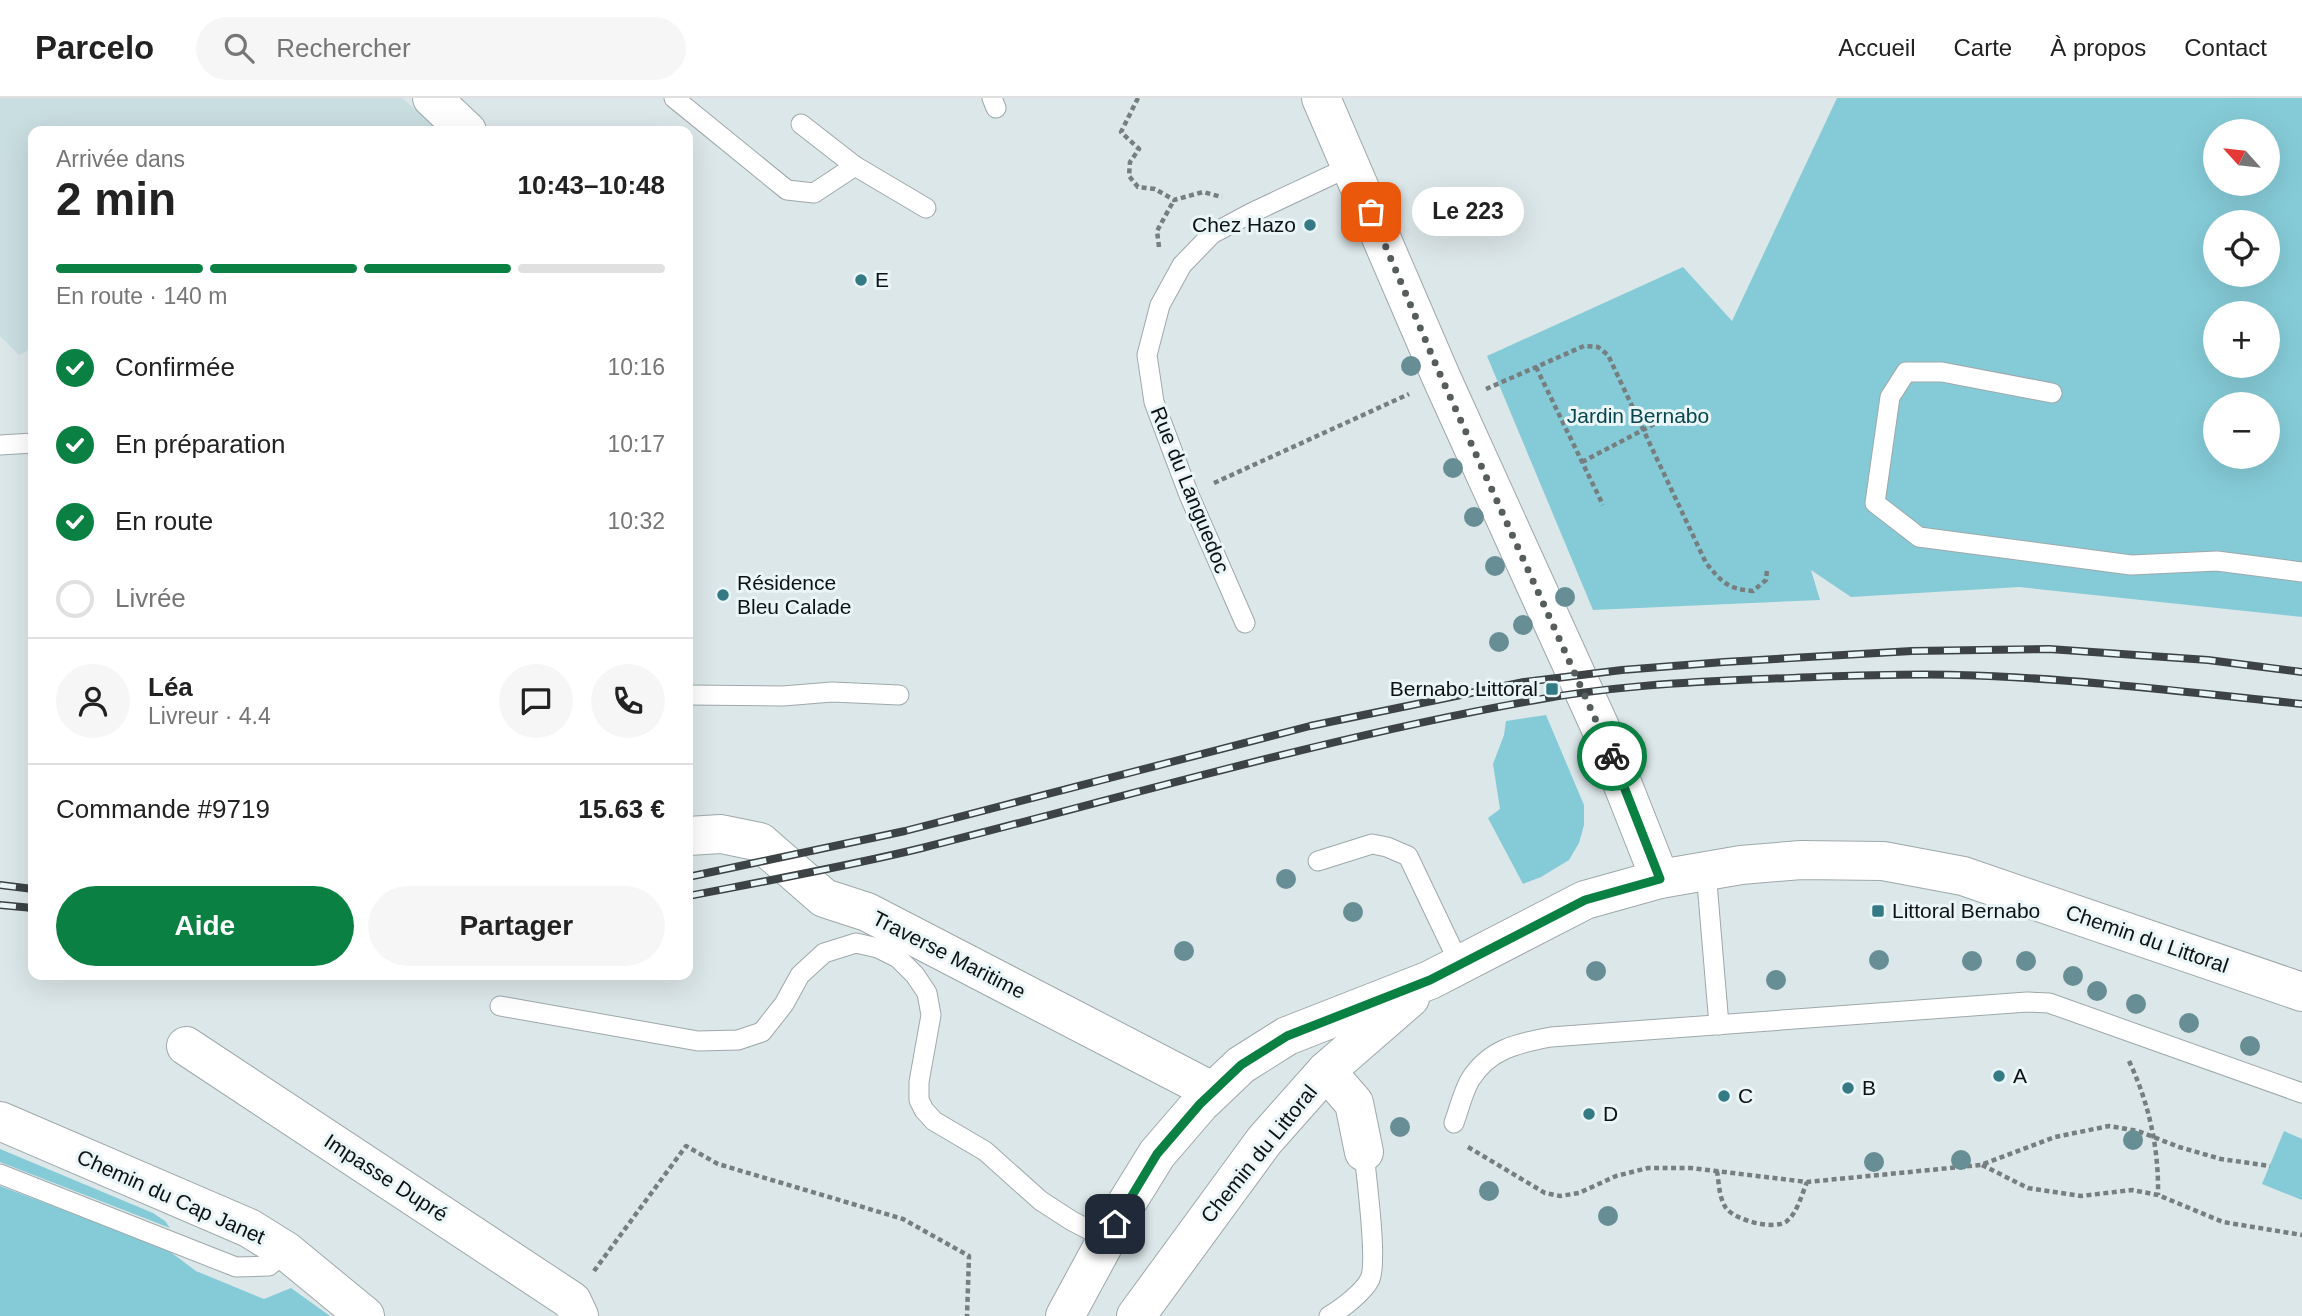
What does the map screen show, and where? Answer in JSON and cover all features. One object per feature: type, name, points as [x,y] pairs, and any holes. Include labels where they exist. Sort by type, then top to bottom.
[{"type":"street","points":[[432,98],[462,126]]},
{"type":"street","points":[[1321,98],[1453,402],[1600,727],[1660,879]]},
{"type":"street","name":"Traverse Maritime","points":[[693,836],[721,834],[760,842],[824,898],[867,912],[1212,1091]]},
{"type":"street","name":"Chemin du Littoral","points":[[1065,1316],[1157,1154],[1212,1091],[1241,1065],[1287,1036],[1445,972],[1585,900],[1660,879],[1801,860],[1883,861],[1963,876],[2302,992]]},
{"type":"street","name":"Chemin du Littoral","points":[[1136,1316],[1264,1141],[1326,1071],[1445,972]]},
{"type":"street","name":"Impasse Dupré","points":[[186,1046],[575,1308]]},
{"type":"street","points":[[1326,1071],[1354,1103],[1364,1152]]},
{"type":"street","name":"Chemin du Cap Janet","points":[[0,1121],[249,1228],[286,1251],[365,1316]]},
{"type":"lane","points":[[674,98],[787,190],[814,193],[855,166]]},
{"type":"lane","points":[[801,124],[855,166],[926,208]]},
{"type":"lane","name":"Rue du Languedoc","points":[[1245,623],[1189,495],[1154,402],[1147,355],[1160,305],[1182,265],[1212,234],[1351,166]]},
{"type":"lane","points":[[2052,393],[1942,372],[1906,372],[1890,397],[1875,503],[1919,537],[2131,565],[2217,561],[2302,572]]},
{"type":"lane","points":[[0,445],[28,443]]},
{"type":"lane","points":[[693,695],[783,696],[832,692],[899,695]]},
{"type":"lane","points":[[1318,861],[1372,844],[1408,856],[1445,972]]},
{"type":"lane","points":[[1706,871],[1719,1025]]},
{"type":"lane","points":[[500,1006],[698,1041],[738,1040],[762,1032],[784,1004],[800,975],[824,953],[856,943],[878,948],[898,958],[928,993],[931,1016],[919,1082],[919,1100],[923,1110],[934,1121],[985,1152],[1041,1202],[1107,1239]]},
{"type":"lane","points":[[1454,1123],[1469,1081],[1488,1059],[1518,1043],[1551,1037],[2027,1002],[2049,1003],[2302,1093]]},
{"type":"lane","points":[[1329,1316],[1344,1308],[1370,1279],[1373,1255],[1364,1152]]},
{"type":"lane","points":[[0,1174],[236,1267],[269,1266],[286,1251]]},
{"type":"path","points":[[1138,99],[1121,132],[1139,149],[1129,162],[1129,176],[1138,187],[1155,189],[1174,200]]},
{"type":"path","points":[[1453,402],[1584,346],[1598,347],[1608,355],[1706,563],[1719,578],[1734,589],[1753,591],[1766,580],[1767,570]]},
{"type":"path","points":[[1536,366],[1603,505]]},
{"type":"path","points":[[1204,488],[1372,411]]},
{"type":"path","points":[[1582,462],[1677,412]]},
{"type":"path","points":[[2111,1025],[2138,1080],[2154,1137],[2158,1195]]},
{"type":"path","points":[[1454,1123],[1462,1143],[1545,1194],[1560,1196],[1579,1193],[1616,1176],[1648,1168],[1692,1168],[1807,1182],[1981,1165],[2055,1137],[2109,1126],[2138,1131],[2221,1159],[2270,1166]]},
{"type":"path","points":[[575,1308],[687,1146],[718,1164],[903,1219],[969,1256],[967,1316]]},
{"type":"path","points":[[1981,1165],[2028,1188],[2081,1196],[2132,1190],[2158,1195],[2223,1222],[2302,1236]]},
{"type":"path","points":[[1717,1171],[1721,1199],[1727,1210],[1735,1216],[1770,1226],[1788,1220],[1807,1182]]},
{"type":"shaded area","points":[[0,98],[402,98],[435,126],[28,126],[28,350],[19,355],[0,336]]},
{"type":"green space","name":"Jardin Bernabo","points":[[1837,98],[2302,98],[2302,617],[2019,587],[1851,597],[1811,570],[1820,600],[1593,610],[1487,356],[1683,267],[1732,321]]},
{"type":"green space","points":[[1546,715],[1584,805],[1584,825],[1579,843],[1569,860],[1541,877],[1523,884],[1488,818],[1500,809],[1493,764],[1504,735],[1506,721]]},
{"type":"green space","points":[[2284,1131],[2302,1139],[2302,1200],[2262,1184]]},
{"type":"green space","points":[[0,1149],[153,1213],[170,1228],[0,1162]]},
{"type":"green space","points":[[0,1186],[165,1248],[196,1271],[264,1299],[291,1288],[330,1316],[0,1316]]},
{"type":"railway","points":[[693,876],[905,831],[1310,726],[1524,682],[1622,670],[1724,662],[1912,651],[2049,649],[2208,660],[2302,672]]},
{"type":"railway","points":[[693,895],[922,848],[1377,732],[1587,692],[1731,680],[1932,675],[2087,682],[2302,704]]},
{"type":"railway","points":[[0,885],[28,888]]},
{"type":"railway","points":[[0,905],[28,908]]},
{"type":"way so far","points":[[1371,212],[1442,379],[1612,756]]},
{"type":"place","name":"Le 223","points":[[1371,212]]},
{"type":"place","name":"Chez Hazo","points":[[1310,225]]},
{"type":"place","name":"E","points":[[861,280]]},
{"type":"place","name":"Résidence Bleu Calade","points":[[723,595]]},
{"type":"place","name":"Bernabo Littoral","points":[[1552,689]]},
{"type":"place","name":"Littoral Bernabo","points":[[1878,911]]},
{"type":"place","name":"A","points":[[1999,1076]]},
{"type":"place","name":"B","points":[[1848,1088]]},
{"type":"place","name":"C","points":[[1724,1096]]},
{"type":"place","name":"D","points":[[1589,1114]]},
{"type":"route","points":[[1115,1224],[1157,1154],[1212,1091],[1241,1065],[1287,1036],[1430,980],[1585,900],[1660,879],[1612,756]]}]
